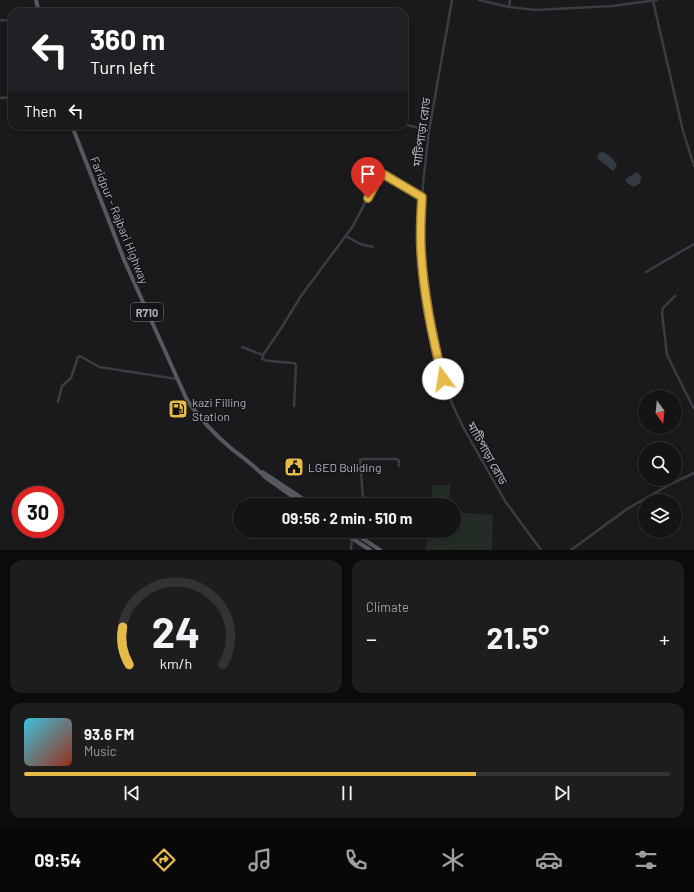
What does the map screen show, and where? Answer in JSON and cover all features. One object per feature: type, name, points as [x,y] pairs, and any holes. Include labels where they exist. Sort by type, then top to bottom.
[{"type":"main road","name":"Faridpur - Rajbari Highway","points":[[74,130],[125,262],[186,399],[198,417],[231,448],[266,477],[295,498]]},
{"type":"main road","name":"Faridpur - Rajbari Highway","points":[[261,472],[267,474],[302,498]]},
{"type":"main road","points":[[361,538],[380,550]]},
{"type":"main road","points":[[352,539],[370,550]]},
{"type":"street","name":"মাটিপাড়া রোড","points":[[452,0],[429,131],[422,197],[421,249],[425,295],[432,336],[443,379],[463,427],[505,501],[541,550]]},
{"type":"street","points":[[480,0],[509,7],[535,10],[612,6],[657,0]]},
{"type":"street","points":[[509,7],[510,0]]},
{"type":"street","points":[[653,1],[683,131],[694,166]]},
{"type":"street","points":[[408,125],[429,131]]},
{"type":"street","points":[[294,406],[296,364],[278,361],[264,361],[262,359],[263,355],[282,327],[300,296],[346,236],[380,174],[385,174],[411,192],[422,197]]},
{"type":"street","points":[[346,236],[360,244],[373,247]]},
{"type":"street","points":[[646,272],[694,244]]},
{"type":"street","points":[[675,296],[663,308],[662,313],[667,355],[694,409]]},
{"type":"street","points":[[242,346],[263,355]]},
{"type":"street","points":[[58,402],[62,386],[71,378],[78,357],[80,356],[99,367],[178,379]]},
{"type":"street","points":[[363,498],[360,460],[397,459],[399,461],[399,466]]},
{"type":"street","points":[[571,550],[627,508],[694,473]]},
{"type":"street","points":[[350,550],[352,539]]},
{"type":"shaded area","points":[[603,152],[610,156],[616,164],[617,166],[613,171],[597,158],[599,153]]},
{"type":"shaded area","points":[[637,172],[641,176],[641,180],[633,187],[625,181]]},
{"type":"shaded area","points":[[433,485],[451,485],[449,498],[432,498]]},
{"type":"shaded area","points":[[461,513],[493,515],[492,550],[426,550],[427,538],[461,538]]},
{"type":"place","name":"kazi Filling Station","points":[[178,409]]},
{"type":"place","name":"LGED Buliding","points":[[294,467]]},
{"type":"route","points":[[368,198],[380,174],[385,174],[411,192],[422,197],[421,249],[425,295],[432,336],[443,379]]}]
